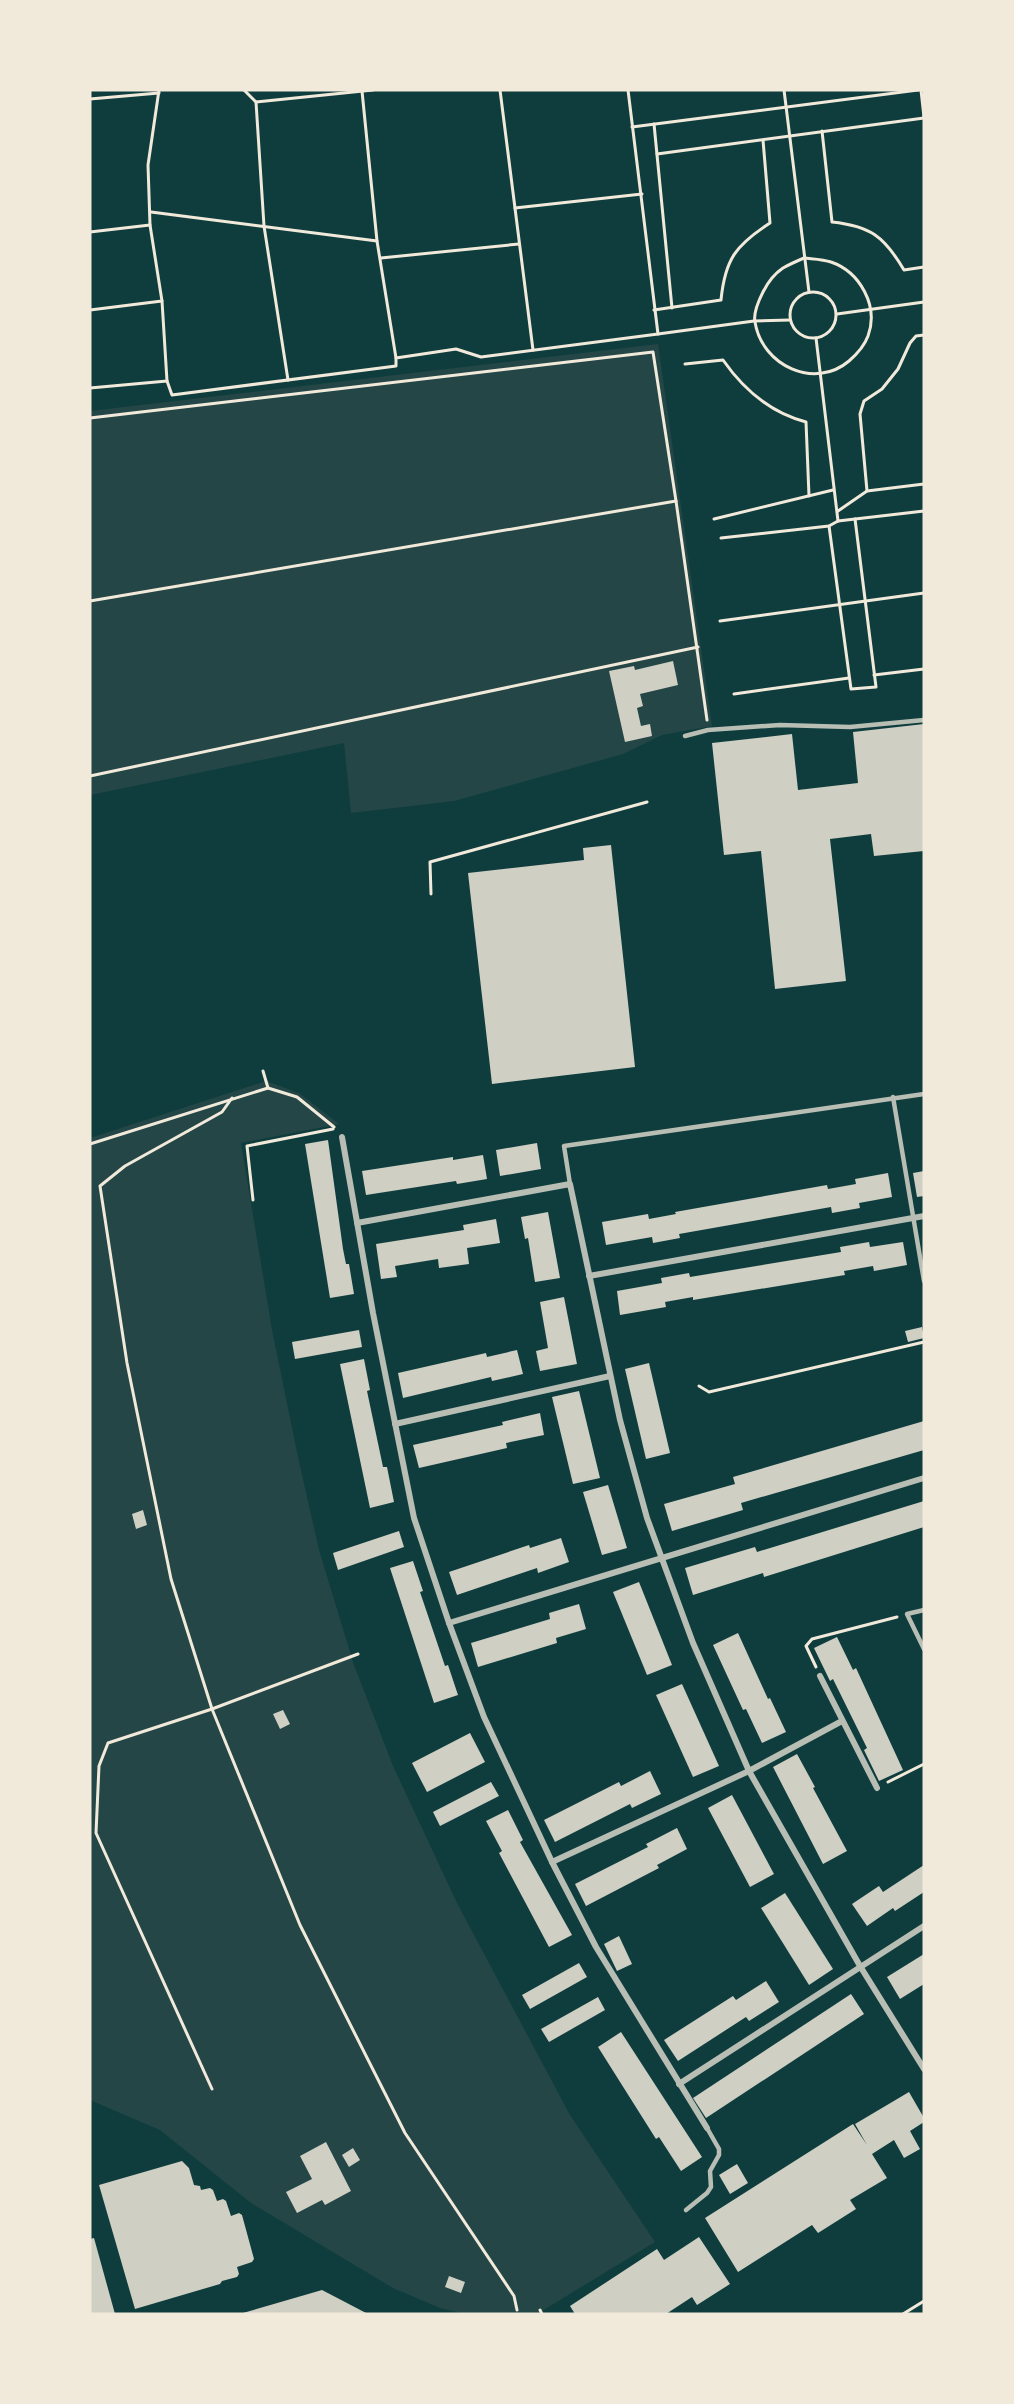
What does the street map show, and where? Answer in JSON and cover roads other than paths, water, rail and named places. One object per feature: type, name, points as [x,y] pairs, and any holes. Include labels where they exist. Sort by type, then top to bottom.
[{"type":"street","points":[[342,1137],[373,1313],[414,1518],[449,1623],[484,1717],[552,1862],[596,1947],[707,2128]]},
{"type":"street","points":[[357,1223],[570,1184],[609,1376],[634,1473],[661,1558],[693,1644],[749,1771],[860,1966],[924,2069]]},
{"type":"street","points":[[589,1276],[924,1216]]},
{"type":"street","points":[[395,1424],[609,1376]]},
{"type":"street","points":[[449,1623],[924,1478]]},
{"type":"street","points":[[820,1676],[877,1788]]},
{"type":"street","points":[[552,1862],[749,1771],[842,1721]]},
{"type":"street","points":[[679,2084],[924,1926]]},
{"type":"lane","points":[[685,736],[708,730],[780,725],[850,727],[924,720]]},
{"type":"lane","points":[[570,1184],[564,1146],[924,1094]]},
{"type":"lane","points":[[893,1097],[924,1281]]},
{"type":"lane","points":[[924,1610],[907,1614],[924,1649]]},
{"type":"lane","points":[[686,2210],[711,2187],[711,2167],[719,2155],[719,2149],[707,2128]]}]
